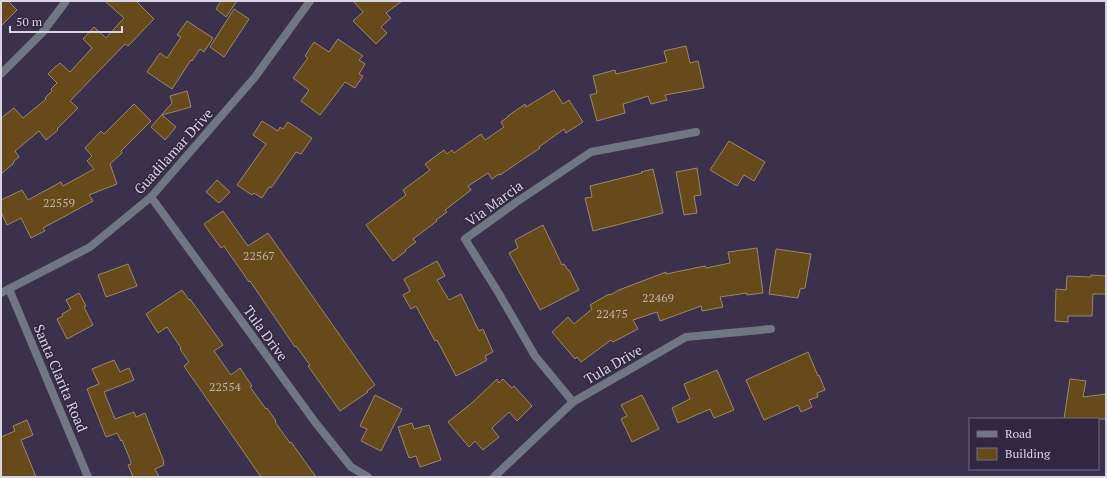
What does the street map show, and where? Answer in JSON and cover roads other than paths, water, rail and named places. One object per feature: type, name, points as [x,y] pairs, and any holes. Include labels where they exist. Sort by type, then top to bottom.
[{"type":"street","points":[[1,74],[42,33],[66,1]]},
{"type":"street","name":"Guadilamar Drive","points":[[1,293],[90,247],[152,197],[255,77],[310,1]]},
{"type":"street","name":"Via Marcia","points":[[573,402],[535,356],[465,239],[591,152],[696,132]]},
{"type":"street","name":"Tula Drive","points":[[152,197],[315,422],[351,467],[368,477]]},
{"type":"street","name":"Santa Clarita Road","points":[[9,289],[88,477]]},
{"type":"street","name":"Tula Drive","points":[[494,477],[573,402],[686,337],[771,329]]}]
